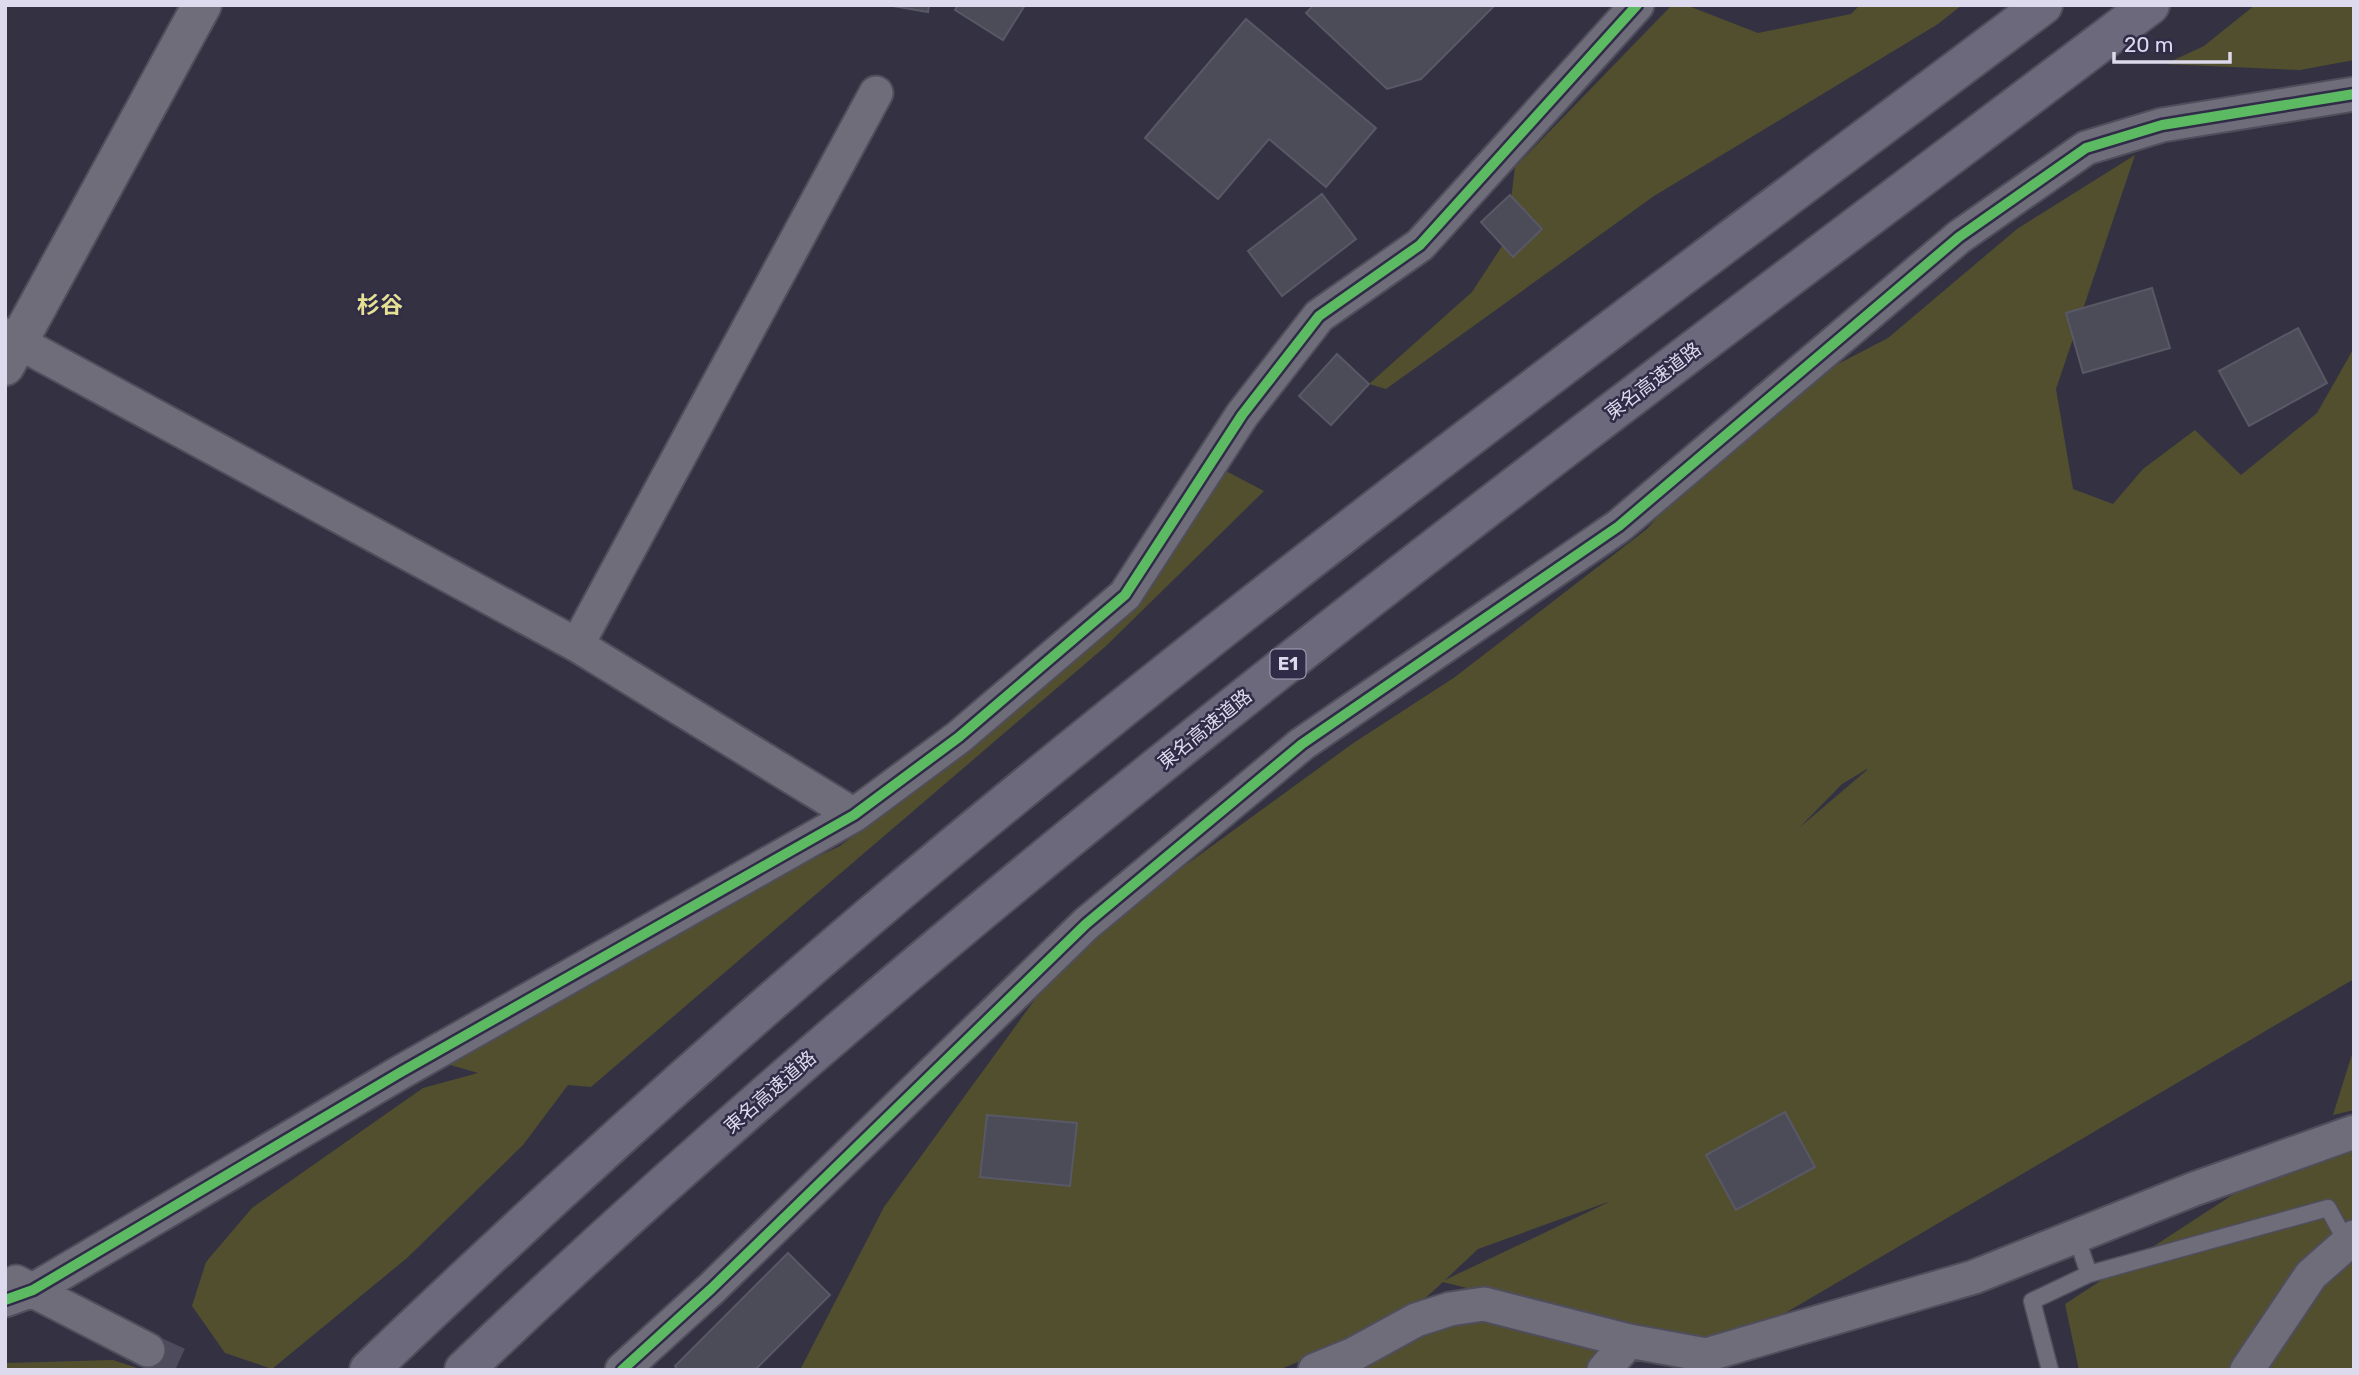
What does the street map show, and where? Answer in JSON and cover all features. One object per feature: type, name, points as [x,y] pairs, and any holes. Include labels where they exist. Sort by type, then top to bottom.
[{"type":"highway","points":[[369,1370],[544,1203],[869,918],[1186,658],[1576,356],[2043,5]]},
{"type":"highway","name":"東名高速道路","points":[[464,1370],[589,1250],[913,968],[1227,711],[1606,416],[2150,5]]},
{"type":"street","points":[[14,1289],[854,815],[959,737],[1125,595],[1242,415],[1319,316],[1420,245],[1637,5]]},
{"type":"street","points":[[197,7],[10,348],[577,645],[854,815]]},
{"type":"street","points":[[577,645],[876,93]]},
{"type":"street","points":[[622,1370],[711,1289],[1086,924],[1302,744],[1619,526],[1959,237],[2086,148],[2162,125],[2354,94]]},
{"type":"street","points":[[1314,1370],[1354,1354],[1416,1320],[1450,1309],[1484,1304],[1629,1341],[1706,1356],[1974,1277],[2194,1189],[2354,1132]]},
{"type":"street","points":[[2247,1370],[2311,1275],[2350,1240]]},
{"type":"street","points":[[14,1289],[148,1350]]},
{"type":"street","points":[[1604,1370],[1629,1341]]},
{"type":"lane","points":[[2050,1370],[2032,1301],[2089,1274],[2328,1208],[2350,1240]]},
{"type":"lane","points":[[2076,1236],[2089,1274]]},
{"type":"shaded area","points":[[1672,5],[1686,5],[1758,33],[1851,14],[1860,5],[1962,5],[1938,24],[1654,196],[1386,389],[1369,384],[1472,292],[1506,240],[1515,167]]},
{"type":"shaded area","points":[[2255,5],[2354,5],[2354,60],[2300,70],[2165,64],[2204,46]]},
{"type":"shaded area","points":[[2135,155],[2056,389],[2073,489],[2113,504],[2143,469],[2195,430],[2241,475],[2317,413],[2354,348],[2354,979],[1719,1352],[1443,1282],[1399,1322],[1278,1370],[800,1370],[884,1207],[1073,947],[1352,744],[1455,677],[1647,529],[1733,430],[1815,376],[1888,338],[2017,229]],"holes":[[[1867,770],[1799,828],[1842,784]],[[1609,1202],[1445,1280],[1478,1249]]]},
{"type":"shaded area","points":[[1224,470],[1264,491],[1106,646],[591,1087],[568,1085],[523,1145],[407,1258],[272,1369],[225,1353],[192,1306],[206,1262],[252,1208],[423,1088],[478,1073],[447,1064],[706,909],[840,846],[1006,718]]},
{"type":"shaded area","points":[[2354,1048],[2354,1110],[2333,1115]]},
{"type":"shaded area","points":[[2354,1137],[2354,1370],[2079,1370],[2065,1304],[2260,1177]]},
{"type":"shaded area","points":[[1459,1308],[1629,1341],[1603,1370],[1323,1370]]},
{"type":"shaded area","points":[[113,1360],[143,1370],[5,1370],[5,1363]]},
{"type":"building","points":[[887,5],[929,5],[928,12]]},
{"type":"building","points":[[958,5],[1025,5],[1003,40],[955,10]]},
{"type":"building","points":[[1314,5],[1495,5],[1421,79],[1387,89],[1306,13]]},
{"type":"building","points":[[1246,19],[1376,128],[1326,187],[1269,139],[1218,199],[1145,138]]},
{"type":"building","points":[[1322,194],[1356,239],[1282,296],[1248,251]]},
{"type":"building","points":[[1510,195],[1542,229],[1513,257],[1481,222]]},
{"type":"building","points":[[2152,288],[2170,348],[2083,373],[2066,313]]},
{"type":"building","points":[[2298,328],[2327,383],[2249,426],[2219,371]]},
{"type":"building","points":[[1337,354],[1369,384],[1331,425],[1299,396]]},
{"type":"building","points":[[1785,1112],[1815,1167],[1736,1210],[1706,1155]]},
{"type":"building","points":[[987,1115],[1077,1123],[1070,1186],[980,1177]]},
{"type":"building","points":[[788,1253],[830,1295],[755,1370],[678,1370],[675,1366]]},
{"type":"tunnel","points":[[148,1350],[192,1370]]},
{"type":"cycle path","points":[[5,1300],[33,1290],[401,1072],[854,815],[959,737],[1125,595],[1242,415],[1319,316],[1420,245],[1637,5]]},
{"type":"cycle path","points":[[622,1370],[711,1289],[1086,924],[1302,744],[1619,526],[1959,237],[2086,148],[2162,125],[2354,94]]},
{"type":"district","name":"杉谷","points":[[380,305]]}]
